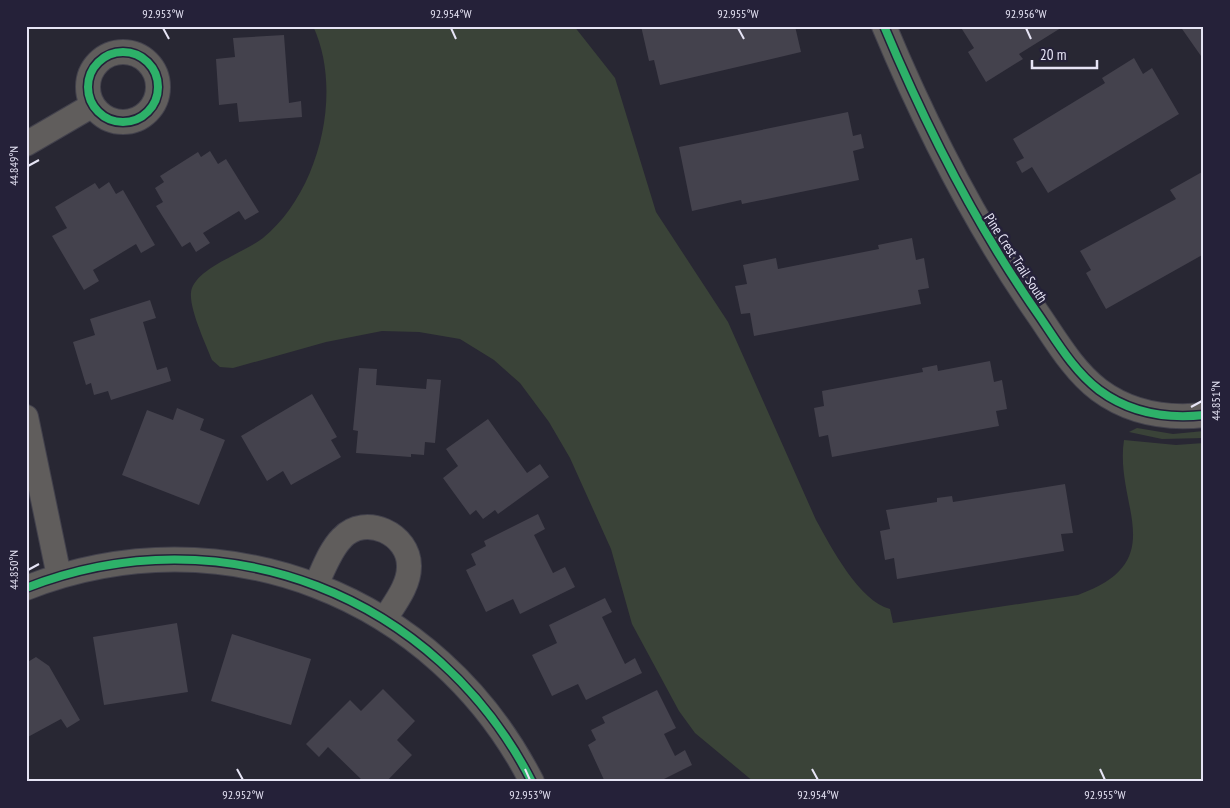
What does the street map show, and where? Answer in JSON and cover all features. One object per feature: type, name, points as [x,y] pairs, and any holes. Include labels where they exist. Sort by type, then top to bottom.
[{"type":"street","name":"Pine Crest Trail South","points":[[884,26],[915,99],[971,210],[1029,302],[1072,363],[1100,390],[1135,409],[1164,416],[1204,415]]},
{"type":"street","points":[[26,144],[93,105]]},
{"type":"street","points":[[26,417],[59,576]]},
{"type":"street","points":[[316,585],[342,538],[363,527],[374,527],[384,530],[401,544],[408,558],[410,568],[403,589],[385,619]]},
{"type":"street","points":[[26,588],[59,576],[104,566],[184,560],[255,567],[316,585],[356,603],[385,619],[422,646],[470,691],[498,726],[532,782]]},
{"type":"green space","points":[[313,26],[574,26],[615,78],[656,212],[728,322],[816,520],[847,572],[867,596],[890,609],[893,623],[1078,595],[1107,581],[1124,566],[1132,548],[1133,529],[1123,464],[1124,440],[1176,445],[1204,443],[1204,782],[754,782],[695,733],[679,711],[632,624],[611,549],[570,458],[549,422],[520,383],[494,360],[460,339],[419,332],[382,331],[326,342],[233,368],[220,367],[212,360],[194,313],[191,295],[192,288],[197,280],[213,266],[263,238],[282,219],[299,195],[312,169],[321,140],[326,110],[326,81],[322,52]]},
{"type":"green space","points":[[1137,428],[1173,434],[1204,431],[1204,438],[1162,439],[1129,432]]},
{"type":"building","points":[[641,26],[795,26],[801,52],[660,85],[654,60],[649,61]]},
{"type":"building","points":[[960,26],[1064,26],[1019,54],[1023,59],[986,82],[968,52],[974,48]]},
{"type":"building","points":[[1180,26],[1204,26],[1204,55],[1201,56]]},
{"type":"building","points":[[284,35],[289,103],[301,101],[302,117],[239,122],[237,103],[219,105],[216,59],[235,57],[233,38]]},
{"type":"building","points":[[1134,58],[1143,74],[1152,68],[1179,114],[1048,193],[1032,167],[1022,173],[1016,162],[1024,158],[1013,139],[1105,83],[1102,78]]},
{"type":"building","points":[[848,112],[853,136],[861,134],[864,148],[853,151],[859,180],[742,204],[741,200],[692,211],[679,147]]},
{"type":"building","points":[[210,151],[218,164],[226,159],[259,212],[245,220],[239,211],[203,233],[210,243],[196,252],[190,242],[182,247],[156,206],[163,202],[155,188],[164,182],[160,176],[198,152],[201,157]]},
{"type":"building","points":[[1202,172],[1204,254],[1106,309],[1086,273],[1091,270],[1080,251],[1176,199],[1170,190]]},
{"type":"building","points":[[109,182],[116,194],[123,190],[155,245],[141,253],[136,244],[93,270],[99,281],[84,290],[52,236],[67,228],[55,207],[95,183],[99,189]]},
{"type":"building","points":[[912,238],[916,260],[924,258],[929,288],[918,290],[921,304],[754,336],[750,313],[741,314],[735,286],[747,284],[743,265],[776,258],[778,269],[879,249],[878,245]]},
{"type":"building","points":[[150,300],[156,318],[143,322],[157,370],[167,367],[171,381],[111,400],[108,391],[94,395],[91,383],[86,385],[73,342],[95,335],[90,319]]},
{"type":"building","points":[[990,361],[994,382],[1002,380],[1007,409],[996,411],[999,426],[832,457],[828,435],[819,437],[814,408],[824,406],[822,391],[923,372],[922,368],[937,365],[938,371]]},
{"type":"building","points":[[359,368],[377,369],[376,385],[426,389],[427,379],[441,380],[435,443],[425,442],[424,455],[411,454],[411,457],[356,453],[358,431],[353,430]]},
{"type":"building","points":[[312,394],[337,437],[331,440],[341,457],[291,485],[283,471],[267,481],[241,436]]},
{"type":"building","points":[[177,408],[204,419],[200,430],[225,440],[199,505],[122,475],[147,410],[173,420]]},
{"type":"building","points":[[488,419],[527,473],[540,464],[549,477],[498,514],[495,510],[483,519],[476,510],[470,515],[443,478],[458,466],[446,449]]},
{"type":"building","points":[[1065,484],[1073,533],[1061,534],[1064,551],[897,579],[894,558],[885,560],[880,531],[890,529],[886,510],[937,502],[937,498],[952,496],[953,502]]},
{"type":"building","points":[[538,514],[545,529],[534,535],[553,573],[565,567],[575,587],[520,614],[513,599],[486,612],[466,570],[476,565],[471,554],[486,546],[484,541]]},
{"type":"building","points":[[605,598],[612,612],[602,617],[625,664],[635,658],[642,673],[586,700],[578,684],[552,696],[532,655],[557,643],[549,625]]},
{"type":"building","points":[[177,623],[188,692],[104,705],[93,637]]},
{"type":"building","points":[[232,634],[311,659],[291,725],[211,701]]},
{"type":"building","points":[[36,657],[49,666],[80,720],[67,728],[61,719],[26,738],[26,663]]},
{"type":"building","points":[[383,689],[415,721],[397,740],[412,755],[386,782],[364,782],[328,747],[319,757],[306,744],[350,700],[361,711]]},
{"type":"building","points":[[657,690],[676,728],[664,734],[675,756],[685,750],[692,765],[658,782],[605,782],[588,745],[596,740],[591,730],[605,723],[602,717]]},
{"type":"cycle path","points":[[884,26],[935,139],[974,212],[1017,283],[1074,365],[1099,390],[1123,404],[1149,413],[1163,415],[1204,415]]},
{"type":"cycle path","points":[[123,52],[136,55],[148,62],[155,74],[158,87],[155,100],[148,112],[136,119],[123,122],[110,119],[98,112],[91,100],[88,87],[91,74],[98,62],[110,55],[123,52]]},
{"type":"cycle path","points":[[26,588],[100,567],[174,560],[247,566],[317,586],[382,618],[440,662],[491,717],[532,782]]}]
